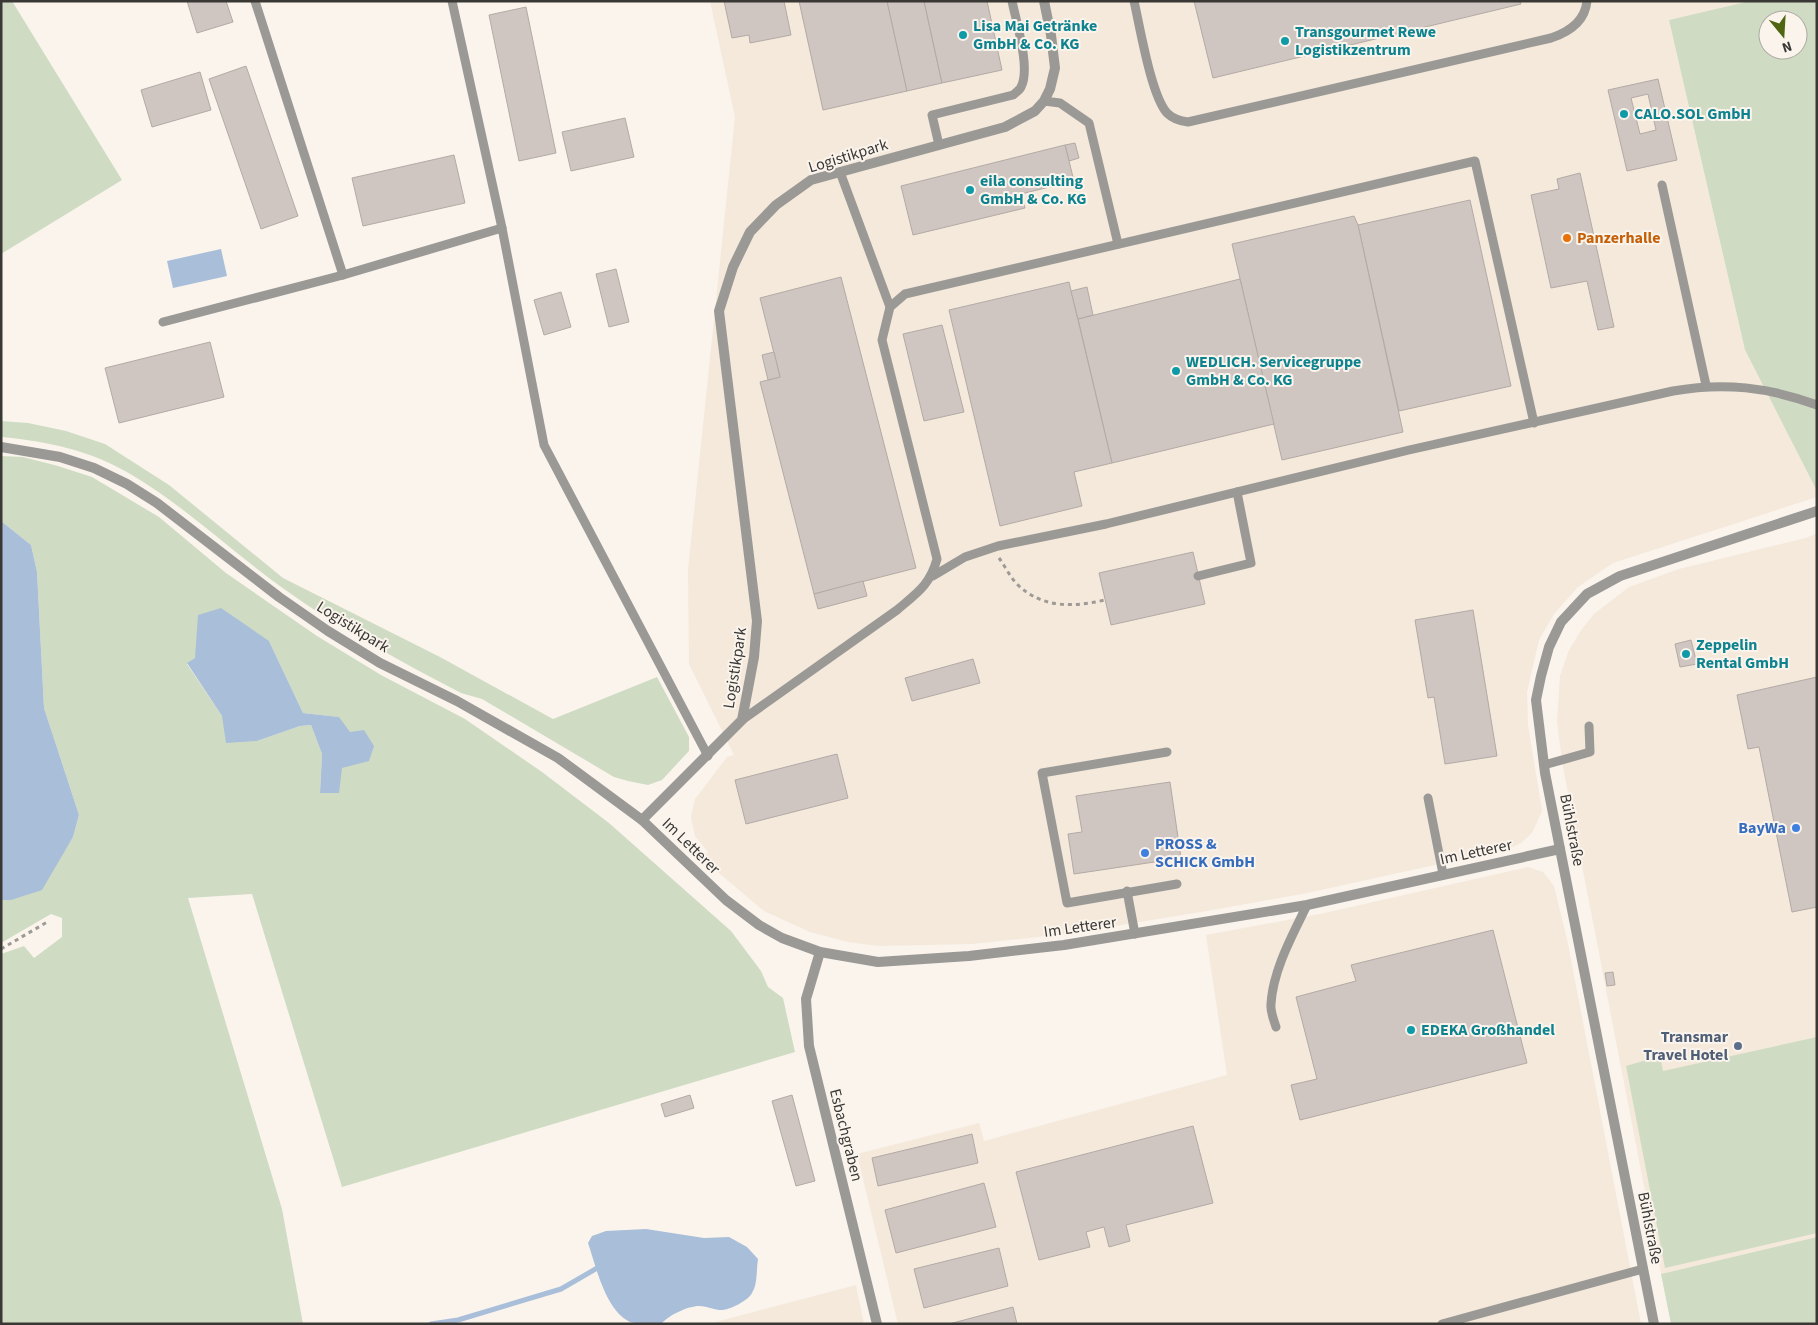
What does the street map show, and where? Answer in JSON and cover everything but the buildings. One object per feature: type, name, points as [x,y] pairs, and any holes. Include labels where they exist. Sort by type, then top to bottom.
[{"type":"street","points":[[1044,1],[1055,68],[1050,89],[1044,102]]},
{"type":"street","name":"Logistikpark","points":[[1,446],[60,457],[94,468],[127,484],[157,503],[279,597],[328,631],[380,662],[457,701],[558,758],[642,820],[742,720],[750,681],[757,621],[720,311],[732,267],[750,232],[776,205],[811,180],[1010,125],[1035,111],[1044,102]]},
{"type":"street","name":"Bühlstraße","points":[[1654,1324],[1544,765],[1536,700],[1549,647],[1561,622],[1587,594],[1620,576],[1817,511]]},
{"type":"street","name":"Im Letterer","points":[[642,820],[726,900],[759,926],[782,938],[820,952],[878,962],[924,960],[1036,949],[1135,934],[1307,905],[1560,849]]},
{"type":"street","name":"Esbachgraben","points":[[820,952],[806,999],[809,1046],[877,1324]]},
{"type":"lane","points":[[255,1],[343,275]]},
{"type":"lane","points":[[452,1],[502,228],[544,445],[708,756]]},
{"type":"lane","points":[[939,145],[932,115],[1013,95],[1021,88],[1024,74],[1022,49],[1012,1]]},
{"type":"lane","points":[[1134,1],[1158,97],[1167,114],[1176,120],[1188,122],[1552,38],[1573,28],[1581,19],[1587,1]]},
{"type":"lane","points":[[1044,102],[1060,102],[1089,123],[1118,244]]},
{"type":"lane","points":[[890,307],[905,294],[1475,161],[1534,423]]},
{"type":"lane","points":[[840,172],[890,307],[882,340],[937,559],[933,576]]},
{"type":"lane","points":[[1662,185],[1706,385]]},
{"type":"lane","points":[[163,322],[343,275],[502,228]]},
{"type":"lane","points":[[742,720],[897,610],[920,591],[933,576],[965,558],[990,548],[1237,492],[1409,450],[1656,394],[1706,385],[1751,387],[1790,395],[1817,405]]},
{"type":"lane","points":[[1198,576],[1251,564],[1237,492]]},
{"type":"lane","points":[[1544,765],[1590,752],[1589,726]]},
{"type":"lane","points":[[1166,752],[1042,773],[1067,903],[1127,891],[1177,884]]},
{"type":"lane","points":[[1428,798],[1443,874]]},
{"type":"lane","points":[[1127,891],[1135,934]]},
{"type":"lane","points":[[1276,1028],[1271,1006],[1276,976],[1290,938],[1307,905]]},
{"type":"lane","points":[[1442,1324],[1643,1269]]},
{"type":"path","points":[[990,548],[1016,584],[1052,605],[1072,606],[1105,600]]},
{"type":"path","points":[[1,949],[49,922]]},
{"type":"shaded area","points":[[710,1],[1750,1],[1669,20],[1745,350],[1817,491],[1817,497],[1613,563],[1578,587],[1554,614],[1539,640],[1527,692],[1528,725],[1542,811],[1532,833],[1521,843],[1508,849],[1307,893],[1066,934],[972,944],[878,946],[848,942],[810,932],[764,911],[701,858],[708,852],[695,836],[691,817],[695,799],[727,757],[734,755],[689,664],[688,570],[735,117]]},
{"type":"shaded area","points":[[1817,533],[1817,1237],[1661,1274],[1563,767],[1557,722],[1560,676],[1569,650],[1582,629],[1594,614],[1629,587],[1679,569],[1806,538]]},
{"type":"shaded area","points":[[1528,867],[1543,872],[1554,886],[1567,939],[1641,1324],[898,1324],[857,1154],[979,1123],[984,1141],[1227,1075],[1206,935],[1320,914]]},
{"type":"shaded area","points":[[856,1285],[864,1324],[708,1324]]},
{"type":"green space","points":[[1,1],[12,1],[122,180],[1,254]]},
{"type":"green space","points":[[1750,1],[1817,1],[1817,491],[1745,350],[1669,20]]},
{"type":"green space","points":[[1,421],[28,423],[66,431],[105,444],[169,485],[283,578],[440,657],[553,719],[657,677],[689,737],[689,751],[662,780],[648,785],[614,777],[482,699],[461,693],[393,657],[327,618],[265,575],[171,501],[132,475],[101,459],[69,448],[1,437]]},
{"type":"green space","points":[[1,456],[23,457],[92,477],[159,517],[226,573],[317,636],[381,675],[465,719],[542,772],[609,823],[731,931],[761,971],[768,987],[783,998],[795,1052],[342,1187],[252,894],[188,898],[282,1209],[303,1324],[1,1324],[1,954],[24,946],[34,958],[62,937],[62,918],[51,914],[1,943],[1,900],[11,900],[58,861],[73,837],[79,815],[44,708],[37,572],[31,545],[1,521]],"holes":[[[269,641],[303,713],[338,717],[350,733],[342,768],[320,792],[322,754],[311,725],[300,726],[257,741],[222,716],[187,664],[195,658]]]},
{"type":"green space","points":[[1817,1037],[1817,1233],[1665,1268],[1626,1066],[1660,1056],[1663,1071]]},
{"type":"green space","points":[[1817,1237],[1817,1324],[1671,1324],[1661,1274]]},
{"type":"water","points":[[221,249],[227,276],[173,288],[167,261]]},
{"type":"water","points":[[1,521],[31,545],[37,572],[44,708],[79,815],[73,837],[42,890],[11,900],[1,900]]},
{"type":"water","points":[[221,608],[269,641],[303,713],[339,717],[350,732],[364,730],[374,746],[369,761],[342,768],[339,793],[320,793],[322,754],[311,725],[300,726],[257,741],[226,743],[222,716],[187,663],[195,658],[198,615]]},
{"type":"water","points":[[646,1229],[704,1238],[729,1237],[747,1247],[758,1259],[756,1281],[752,1293],[742,1302],[723,1310],[695,1306],[674,1314],[661,1324],[630,1322],[621,1316],[608,1298],[598,1275],[588,1243],[592,1236],[606,1231]]},
{"type":"waterway","points":[[431,1324],[458,1320],[561,1289],[599,1267]]},
{"type":"place","name":"Lisa Mai Getränke GmbH & Co. KG","points":[[963,35]]},
{"type":"place","name":"Transgourmet Rewe Logistikzentrum","points":[[1285,41]]},
{"type":"place","name":"CALO.SOL GmbH","points":[[1624,114]]},
{"type":"place","name":"eila consulting GmbH & Co. KG","points":[[970,190]]},
{"type":"place","name":"Panzerhalle","points":[[1567,238]]},
{"type":"place","name":"WEDLICH. Servicegruppe GmbH & Co. KG","points":[[1176,371]]},
{"type":"place","name":"Zeppelin Rental GmbH","points":[[1686,654]]},
{"type":"place","name":"BayWa","points":[[1796,828]]},
{"type":"place","name":"PROSS & SCHICK GmbH","points":[[1145,853]]},
{"type":"place","name":"EDEKA Großhandel","points":[[1411,1030]]},
{"type":"place","name":"Transmar Travel Hotel","points":[[1738,1046]]}]
